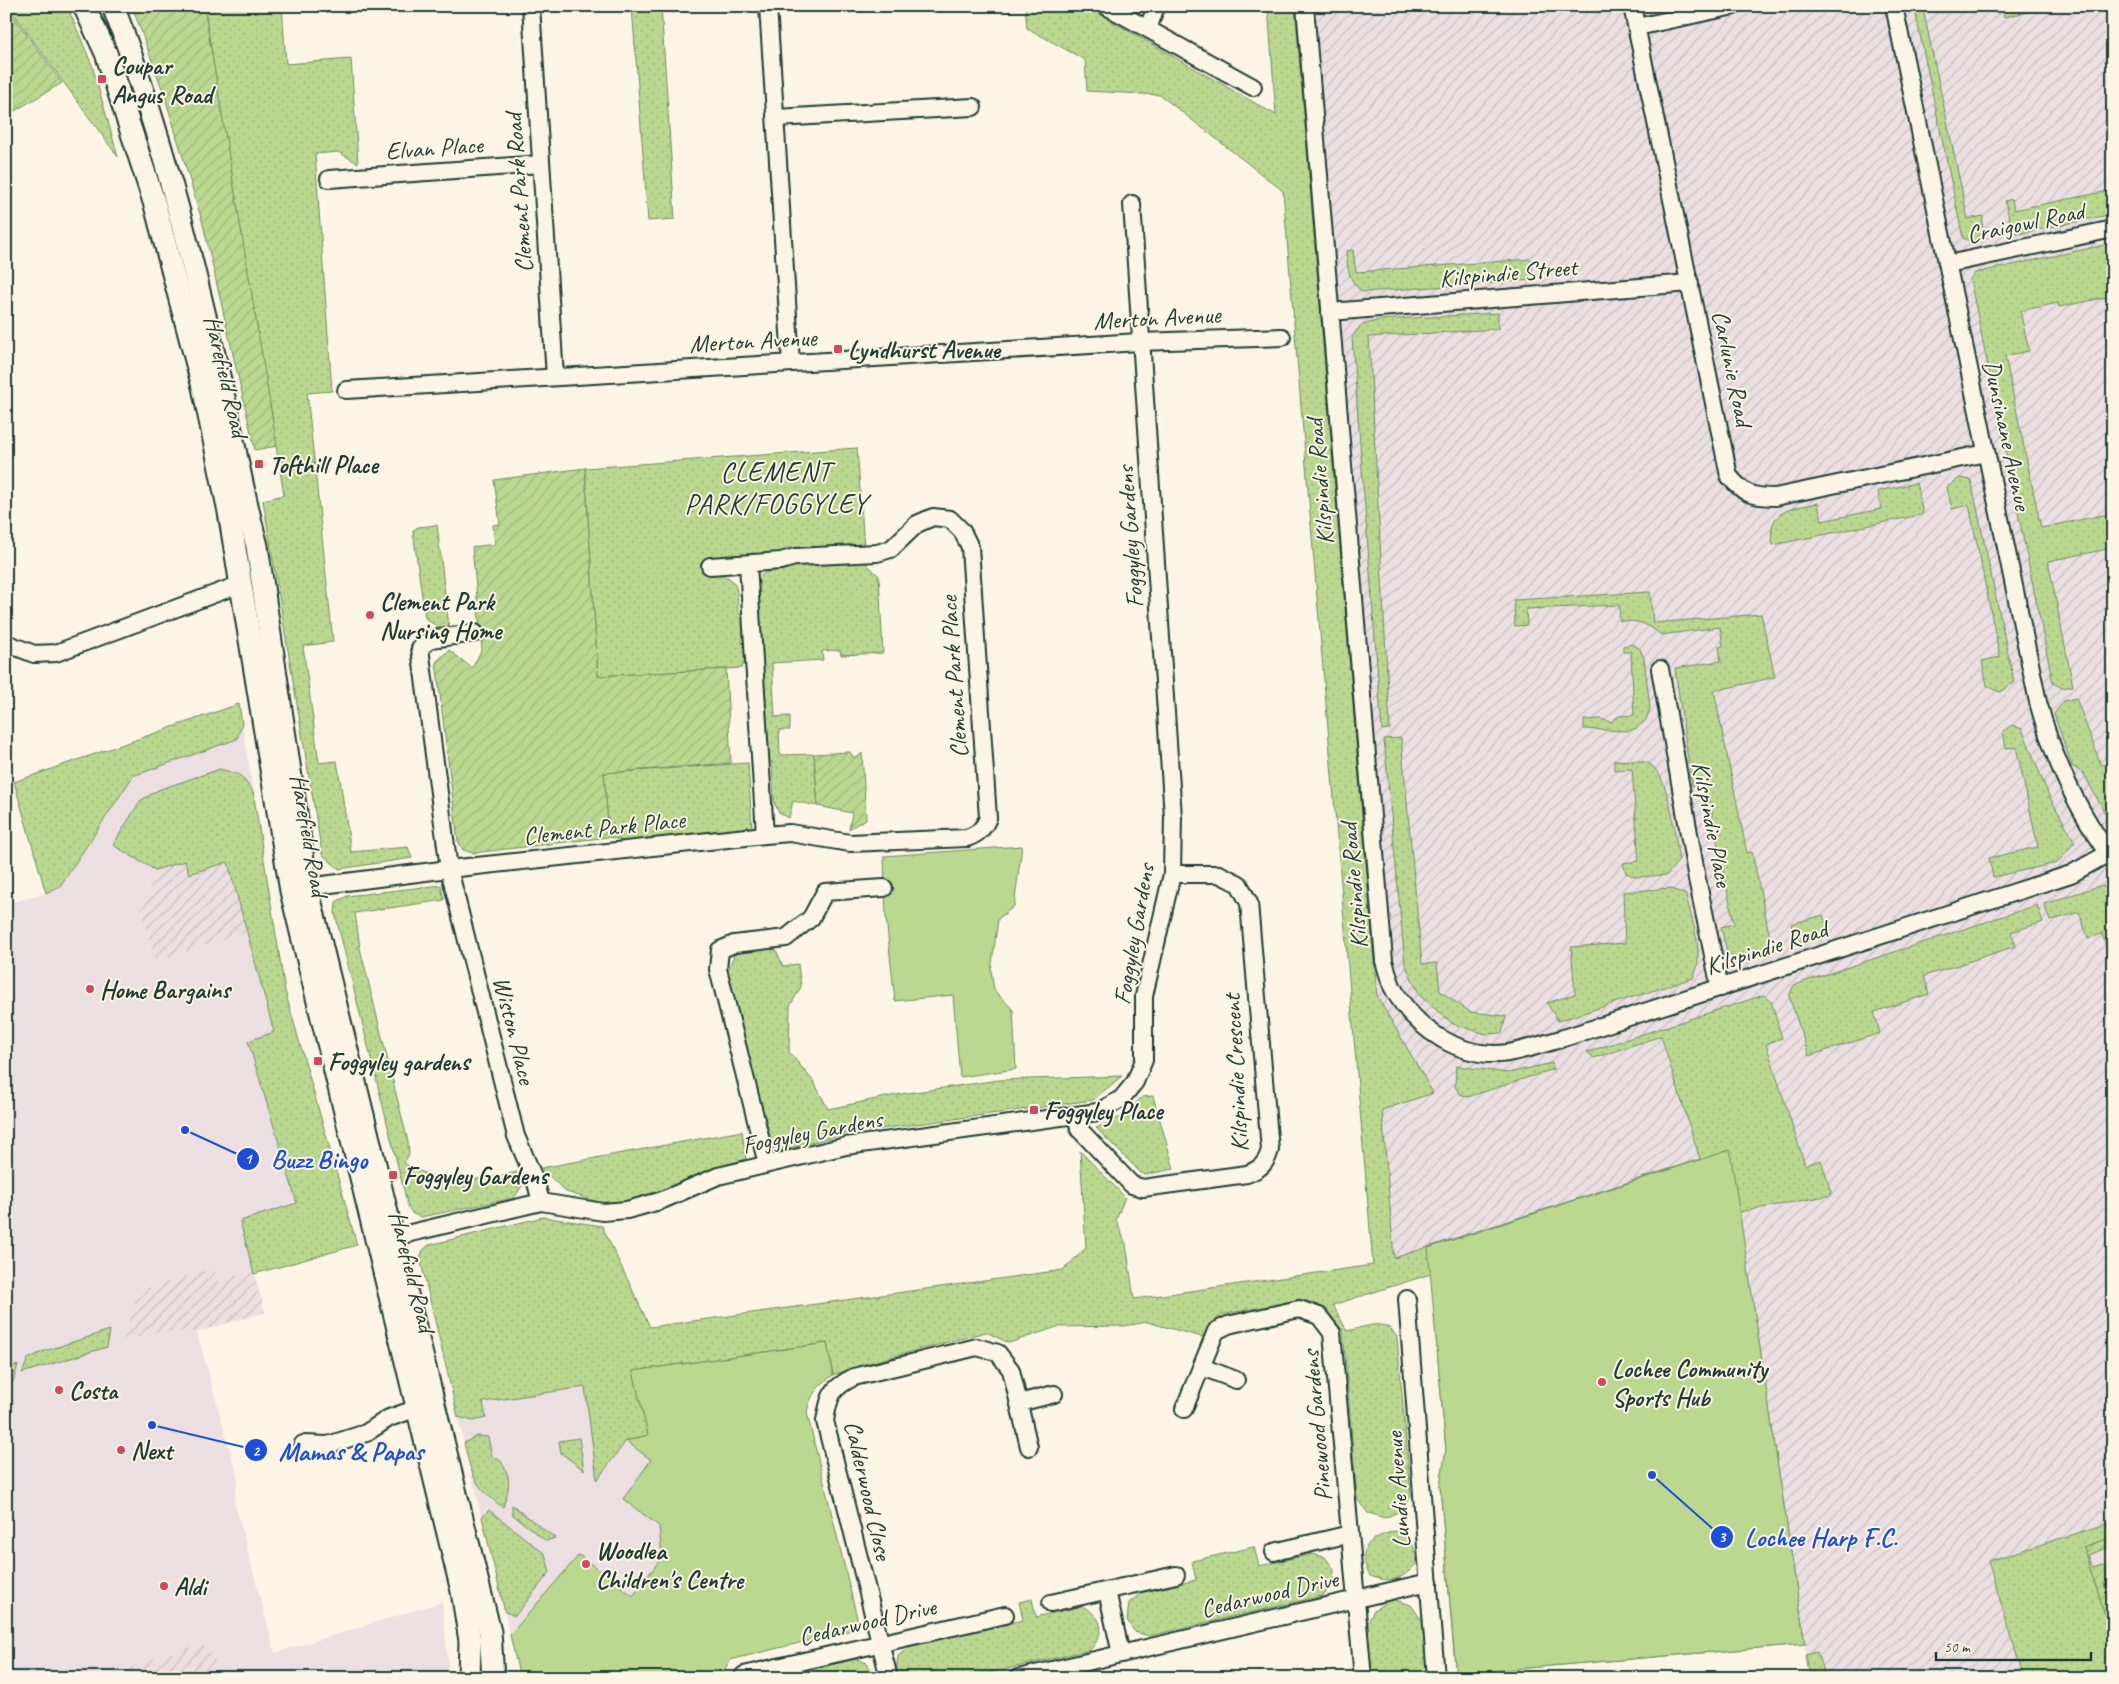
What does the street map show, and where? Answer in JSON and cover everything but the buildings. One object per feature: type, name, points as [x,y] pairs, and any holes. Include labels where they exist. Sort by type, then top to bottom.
[{"type":"street","name":"Harefield Road","points":[[84,6],[106,53],[157,215],[203,387],[241,584],[291,891],[462,1591],[470,1640],[469,1678]]},
{"type":"street","name":"Harefield Road","points":[[113,6],[148,100],[177,199],[257,546],[307,887],[490,1632],[493,1678]]},
{"type":"street","name":"Clement Park Road","points":[[531,6],[555,377]]},
{"type":"street","points":[[768,6],[791,363]]},
{"type":"street","points":[[1106,6],[1253,87]]},
{"type":"street","points":[[1148,29],[1156,6]]},
{"type":"street","name":"Kilspindie Road","points":[[1305,6],[1384,961],[1394,989],[1414,1019],[1440,1039],[1473,1052],[1506,1053],[1567,1037],[2071,874],[2111,856]]},
{"type":"street","name":"Carlunie Road","points":[[1632,6],[1729,476],[1741,491],[1758,497],[1775,496],[1986,453]]},
{"type":"street","points":[[1637,27],[1734,6]]},
{"type":"street","name":"Dunsinane Avenue","points":[[1894,6],[2044,725],[2069,789],[2111,856]]},
{"type":"street","points":[[776,118],[974,107]]},
{"type":"street","name":"Elvan Place","points":[[329,179],[541,164]]},
{"type":"street","name":"Foggyley Gardens","points":[[394,1237],[541,1202],[603,1212],[627,1210],[660,1201],[718,1176],[846,1146],[1098,1112],[1121,1099],[1135,1082],[1144,1060],[1144,996],[1172,874],[1173,817],[1132,204]]},
{"type":"street","name":"Craigowl Road","points":[[1948,264],[2113,229]]},
{"type":"street","name":"Kilspindie Street","points":[[1330,312],[1690,283]]},
{"type":"street","name":"Merton Avenue","points":[[346,390],[1140,342],[1282,337]]},
{"type":"street","name":"Clement Park Place","points":[[307,887],[449,869],[764,835],[790,833],[850,843],[957,839],[976,835],[984,828],[988,818],[970,547],[962,531],[950,519],[933,517],[917,524],[891,548],[877,553],[795,557],[748,564],[710,566]]},
{"type":"street","points":[[748,564],[764,835]]},
{"type":"street","points":[[6,643],[34,654],[56,653],[241,584]]},
{"type":"street","points":[[449,869],[420,648],[431,639],[475,633]]},
{"type":"street","name":"Kilspindie Place","points":[[1660,669],[1688,831],[1720,988]]},
{"type":"street","name":"Wiston Place","points":[[449,869],[516,1136],[536,1183],[541,1202]]},
{"type":"street","name":"Kilspindie Crescent","points":[[1076,1116],[1079,1129],[1132,1185],[1142,1188],[1248,1174],[1266,1162],[1270,1150],[1248,902],[1239,884],[1219,874],[1172,874]]},
{"type":"street","points":[[766,1164],[718,969],[720,950],[734,944],[786,938],[811,918],[825,892],[884,888]]},
{"type":"street","name":"Lundie Avenue","points":[[1407,1299],[1436,1678]]},
{"type":"street","name":"Pinewood Gardens","points":[[1184,1409],[1216,1331],[1228,1325],[1299,1309],[1319,1316],[1332,1333],[1350,1534]]},
{"type":"street","name":"Calderwood Close","points":[[889,1678],[825,1421],[828,1401],[832,1393],[837,1385],[854,1377],[977,1347],[998,1353],[1011,1370],[1030,1447]]},
{"type":"street","points":[[1202,1367],[1236,1380]]},
{"type":"street","points":[[1019,1403],[1054,1394]]},
{"type":"street","points":[[303,1444],[328,1445],[366,1433],[389,1418],[418,1408]]},
{"type":"street","points":[[1274,1552],[1350,1534]]},
{"type":"street","name":"Lundie Avenue","points":[[1350,1534],[1363,1678]]},
{"type":"street","name":"Cedarwood Drive","points":[[1051,1603],[1176,1575]]},
{"type":"street","name":"Cedarwood Drive","points":[[1018,1678],[1429,1582]]},
{"type":"street","points":[[1107,1591],[1121,1654]]},
{"type":"street","name":"Cedarwood Drive","points":[[742,1678],[744,1675],[760,1671],[1005,1615]]},
{"type":"shaded area","points":[[1268,6],[2113,6],[2113,1522],[1988,1561],[2024,1678],[1810,1678],[1730,1150],[1373,1265]]},
{"type":"shaded area","points":[[239,704],[285,991],[357,1245],[254,1274],[265,1312],[197,1332],[238,1479],[234,1500],[275,1653],[442,1602],[448,1678],[6,1678],[6,904],[46,893],[14,782]]},
{"type":"shaded area","points":[[185,861],[189,874],[228,862],[247,932],[155,961],[139,904],[145,904],[155,870]]},
{"type":"shaded area","points":[[214,1268],[219,1281],[253,1270],[265,1312],[197,1332],[158,1331],[123,1342],[138,1291]]},
{"type":"shaded area","name":"Woodlea Children's Centre","points":[[633,1371],[704,1678],[520,1678],[453,1397]]},
{"type":"shaded area","points":[[2113,1537],[2113,1639],[2083,1547]]},
{"type":"shaded area","points":[[203,1643],[204,1648],[213,1655],[220,1678],[131,1678],[129,1667]]},
{"type":"green space","points":[[6,6],[62,83],[6,116]]},
{"type":"green space","points":[[8,6],[66,6],[68,8],[92,65],[118,157]]},
{"type":"green space","points":[[132,6],[204,6],[277,446],[255,450],[203,224],[164,94]]},
{"type":"green space","points":[[204,6],[282,6],[286,64],[351,59],[358,163],[338,152],[315,154],[332,391],[307,393],[333,642],[303,646],[319,763],[337,761],[351,852],[408,847],[412,858],[339,869],[322,854],[263,500],[284,495]]},
{"type":"green space","points":[[632,6],[661,6],[675,219],[648,221]]},
{"type":"green space","points":[[1025,6],[1085,6],[1276,115],[1268,6],[1295,6],[1377,996],[1433,1093],[1382,1110],[1394,1258],[1700,1159],[1661,1036],[1594,1058],[1587,1052],[1764,995],[1771,1001],[1782,1038],[1766,1044],[1805,1165],[1821,1160],[1832,1195],[1739,1212],[1805,1644],[1469,1673],[1482,1674],[1482,1678],[1456,1678],[1440,1485],[1446,1451],[1434,1313],[1466,1267],[1431,1274],[1333,1305],[1347,1331],[1382,1325],[1393,1331],[1397,1338],[1411,1496],[1402,1510],[1385,1518],[1368,1513],[1357,1499],[1343,1331],[1325,1308],[1302,1299],[1221,1315],[1202,1337],[1147,1322],[1124,1326],[1057,1327],[1009,1343],[986,1332],[861,1365],[833,1375],[827,1343],[633,1371],[648,1435],[626,1441],[597,1480],[585,1387],[483,1402],[486,1418],[473,1421],[458,1417],[420,1258],[423,1250],[429,1245],[543,1217],[602,1226],[650,1327],[1063,1270],[1086,1248],[1080,1151],[1125,1197],[1116,1220],[1126,1244],[1134,1299],[1373,1265],[1283,191],[1160,95],[1087,91],[1085,60],[1027,28]]},
{"type":"green space","points":[[1914,6],[1933,6],[1923,9],[1968,219],[1983,216],[1982,232],[1972,242],[1963,238]]},
{"type":"green space","points":[[2002,6],[2056,6],[2004,17]]},
{"type":"green space","points":[[2113,190],[2113,214],[2019,234],[2012,230],[2005,201],[2012,199],[2014,210]]},
{"type":"green space","points":[[2109,244],[2113,246],[2113,296],[2059,307],[2058,303],[2020,311],[2029,351],[2005,356],[2041,528],[2113,513],[2113,548],[2048,561],[2073,686],[2062,688],[2053,683],[1970,279],[1975,273]]},
{"type":"green space","points":[[1353,250],[1356,272],[1531,259],[1533,280],[1363,292],[1354,284],[1348,269],[1346,251]]},
{"type":"green space","points":[[1498,313],[1498,329],[1369,337],[1390,729],[1382,730],[1352,338],[1360,326],[1379,320]]},
{"type":"green space","points":[[857,448],[864,547],[709,558],[710,575],[726,577],[731,580],[736,589],[738,612],[744,617],[747,653],[742,668],[598,676],[585,468]]},
{"type":"green space","points":[[585,468],[598,676],[726,669],[731,763],[604,773],[609,837],[473,853],[463,850],[458,841],[436,662],[449,650],[472,668],[482,649],[472,547],[495,544],[493,525],[500,524],[494,480]]},
{"type":"green space","points":[[1960,478],[1971,480],[2014,682],[2000,692],[1987,686],[1982,661],[2000,657],[1969,505],[1952,509],[1947,487]]},
{"type":"green space","points":[[1916,483],[1923,513],[1920,515],[1773,545],[1771,533],[1773,525],[1776,518],[1782,513],[1818,503],[1822,521],[1881,509],[1878,491]]},
{"type":"green space","points":[[437,525],[449,628],[439,628],[425,618],[413,531],[418,527]]},
{"type":"green space","points":[[863,560],[879,576],[883,653],[841,655],[840,650],[822,651],[823,660],[772,663],[775,717],[790,716],[790,730],[779,730],[780,755],[814,754],[818,806],[793,801],[789,818],[779,813],[774,802],[772,762],[766,763],[754,588],[758,580],[766,572],[783,570],[795,564]]},
{"type":"green space","points":[[1650,592],[1653,623],[1761,614],[1775,677],[1714,691],[1747,853],[1752,852],[1773,952],[1738,961],[1727,952],[1721,927],[1734,924],[1706,786],[1692,786],[1675,668],[1721,661],[1719,647],[1723,646],[1720,627],[1661,635],[1652,628],[1642,624],[1632,621],[1620,621],[1619,605],[1526,609],[1527,625],[1515,626],[1514,600]]},
{"type":"green space","points":[[1633,644],[1640,649],[1644,658],[1650,708],[1646,720],[1637,728],[1627,731],[1584,729],[1584,720],[1601,719],[1610,722],[1619,716],[1634,715],[1631,652],[1623,652],[1623,646]]},
{"type":"green space","points":[[2076,698],[2101,765],[2113,763],[2113,828],[2084,774],[2072,766],[2054,714],[2064,701]]},
{"type":"green space","points":[[239,704],[242,723],[237,739],[133,776],[60,886],[46,893],[14,782]]},
{"type":"green space","points":[[2012,725],[2022,729],[2049,796],[2075,842],[2057,863],[1993,877],[1989,858],[2038,847],[2016,747],[2006,748],[2003,731]]},
{"type":"green space","points":[[1401,738],[1422,964],[1437,963],[1440,991],[1470,1012],[1506,1016],[1502,1033],[1486,1034],[1453,1024],[1420,996],[1405,964],[1384,739]]},
{"type":"green space","points":[[850,752],[853,757],[858,757],[862,753],[866,819],[849,829],[852,813],[818,806],[814,754]]},
{"type":"green space","points":[[1614,760],[1645,762],[1653,767],[1666,790],[1679,860],[1667,875],[1636,877],[1626,873],[1623,863],[1639,861],[1632,769],[1614,770]]},
{"type":"green space","points":[[748,763],[752,828],[627,842],[609,837],[604,773]]},
{"type":"green space","points":[[220,769],[240,775],[253,791],[285,991],[357,1245],[254,1274],[240,1221],[297,1203],[248,1041],[274,1032],[228,862],[189,874],[185,861],[155,870],[113,845],[140,801],[158,790]]},
{"type":"green space","points":[[1022,846],[1014,906],[998,919],[991,970],[994,990],[1013,1010],[1016,1069],[960,1077],[953,995],[895,1001],[886,918],[884,856]]},
{"type":"green space","points":[[441,885],[444,900],[355,913],[360,948],[408,1142],[409,1154],[404,1163],[434,1176],[462,1180],[523,1171],[522,1186],[514,1198],[421,1217],[413,1214],[408,1207],[335,913],[336,902],[347,896]]},
{"type":"green space","points":[[2102,885],[2113,895],[2113,967],[2102,934],[2088,938],[2079,912],[2050,921],[2044,904]]},
{"type":"green space","points":[[1670,888],[1686,895],[1694,926],[1698,959],[1697,969],[1693,978],[1558,1021],[1547,1003],[1575,994],[1571,947],[1625,943],[1623,892]]},
{"type":"green space","points":[[2037,905],[2043,922],[2011,932],[2016,946],[1924,976],[1929,994],[1874,1012],[1880,1033],[1809,1056],[1789,996],[1794,985]]},
{"type":"green space","points":[[1823,915],[1829,932],[1796,943],[1791,924]]},
{"type":"green space","points":[[755,948],[776,950],[783,966],[798,964],[801,987],[790,1006],[789,1052],[814,1082],[828,1109],[901,1094],[999,1080],[1122,1076],[1093,1100],[844,1134],[772,1153],[727,973],[734,955]]},
{"type":"green space","points":[[1552,1063],[1554,1069],[1468,1097],[1460,1094],[1455,1087],[1456,1066],[1508,1073]]},
{"type":"green space","points":[[1153,1096],[1174,1169],[1143,1175],[1096,1128],[1121,1117],[1142,1097]]},
{"type":"green space","points":[[742,1131],[746,1159],[717,1168],[658,1193],[625,1202],[602,1203],[566,1192],[541,1168]]},
{"type":"green space","name":"Lochee Community Sports Hub","points":[[1730,1150],[1805,1644],[1456,1674],[1440,1485],[1446,1450],[1428,1248]]},
{"type":"green space","points":[[110,1330],[107,1347],[22,1373],[28,1359],[42,1352]]},
{"type":"green space","points":[[827,1343],[833,1375],[816,1391],[810,1401],[807,1413],[858,1622],[856,1629],[730,1660],[720,1678],[520,1678],[510,1635],[579,1555],[633,1596],[662,1557],[659,1526],[623,1499],[651,1460],[626,1441],[648,1435],[633,1371]]},
{"type":"green space","points":[[18,1365],[12,1385],[6,1385],[6,1369]]},
{"type":"green space","points":[[477,1436],[488,1437],[492,1457],[499,1459],[508,1476],[508,1488],[503,1507],[480,1487],[469,1464],[464,1443]]},
{"type":"green space","points":[[579,1438],[584,1470],[561,1453],[559,1441]]},
{"type":"green space","points":[[512,1505],[555,1538],[546,1541],[512,1514]]},
{"type":"green space","points":[[489,1510],[545,1554],[550,1572],[515,1616],[505,1612],[482,1517]]},
{"type":"green space","points":[[2113,1522],[2113,1537],[2083,1547],[2113,1639],[2113,1678],[2024,1678],[1988,1561]]},
{"type":"green space","points":[[1395,1531],[1412,1544],[1416,1564],[1411,1570],[1395,1579],[1389,1580],[1370,1576],[1364,1558],[1364,1551],[1378,1537]]},
{"type":"green space","points":[[2113,1537],[2113,1546],[2087,1555],[2092,1567],[2103,1564],[2113,1568],[2113,1582],[2104,1585],[2113,1613],[2113,1639],[2083,1547]]},
{"type":"green space","points":[[1254,1547],[1259,1566],[1312,1554],[1325,1557],[1334,1569],[1333,1585],[1322,1596],[1149,1636],[1135,1632],[1127,1620],[1129,1603],[1140,1593],[1196,1580],[1192,1561]]},
{"type":"green space","points":[[1032,1599],[1036,1617],[1082,1606],[1095,1615],[1100,1625],[1100,1631],[1099,1637],[1090,1650],[967,1678],[900,1678],[896,1671],[898,1656],[911,1646],[1023,1620],[1019,1602]]},
{"type":"green space","points":[[1392,1599],[1411,1605],[1423,1622],[1427,1678],[1372,1678],[1367,1625],[1374,1610]]},
{"type":"green space","points":[[1817,1652],[1825,1678],[1810,1678],[1806,1655]]},
{"type":"green space","points":[[856,1659],[867,1663],[877,1678],[774,1678]]},
{"type":"place","name":"Coupar Angus Road","points":[[102,79]]},
{"type":"place","name":"Lyndhurst Avenue","points":[[838,349]]},
{"type":"place","name":"Tofthill Place","points":[[259,464]]},
{"type":"place","name":"Clement Park Nursing Home","points":[[370,615]]},
{"type":"place","name":"Home Bargains","points":[[90,989]]},
{"type":"place","name":"Foggyley gardens","points":[[318,1061]]},
{"type":"place","name":"Foggyley Place","points":[[1034,1110]]},
{"type":"place","name":"Buzz Bingo","points":[[185,1130]]},
{"type":"place","name":"Foggyley Gardens","points":[[393,1175]]},
{"type":"place","name":"Lochee Community Sports Hub","points":[[1602,1382]]},
{"type":"place","name":"Costa","points":[[59,1390]]},
{"type":"place","name":"Mamas & Papas","points":[[152,1425]]},
{"type":"place","name":"Next","points":[[121,1450]]},
{"type":"place","name":"Lochee Harp F.C.","points":[[1652,1475]]},
{"type":"place","name":"Woodlea Children's Centre","points":[[586,1564]]},
{"type":"place","name":"Aldi","points":[[164,1586]]},
{"type":"district","name":"CLEMENT PARK/FOGGYLEY","points":[[776,487]]}]
